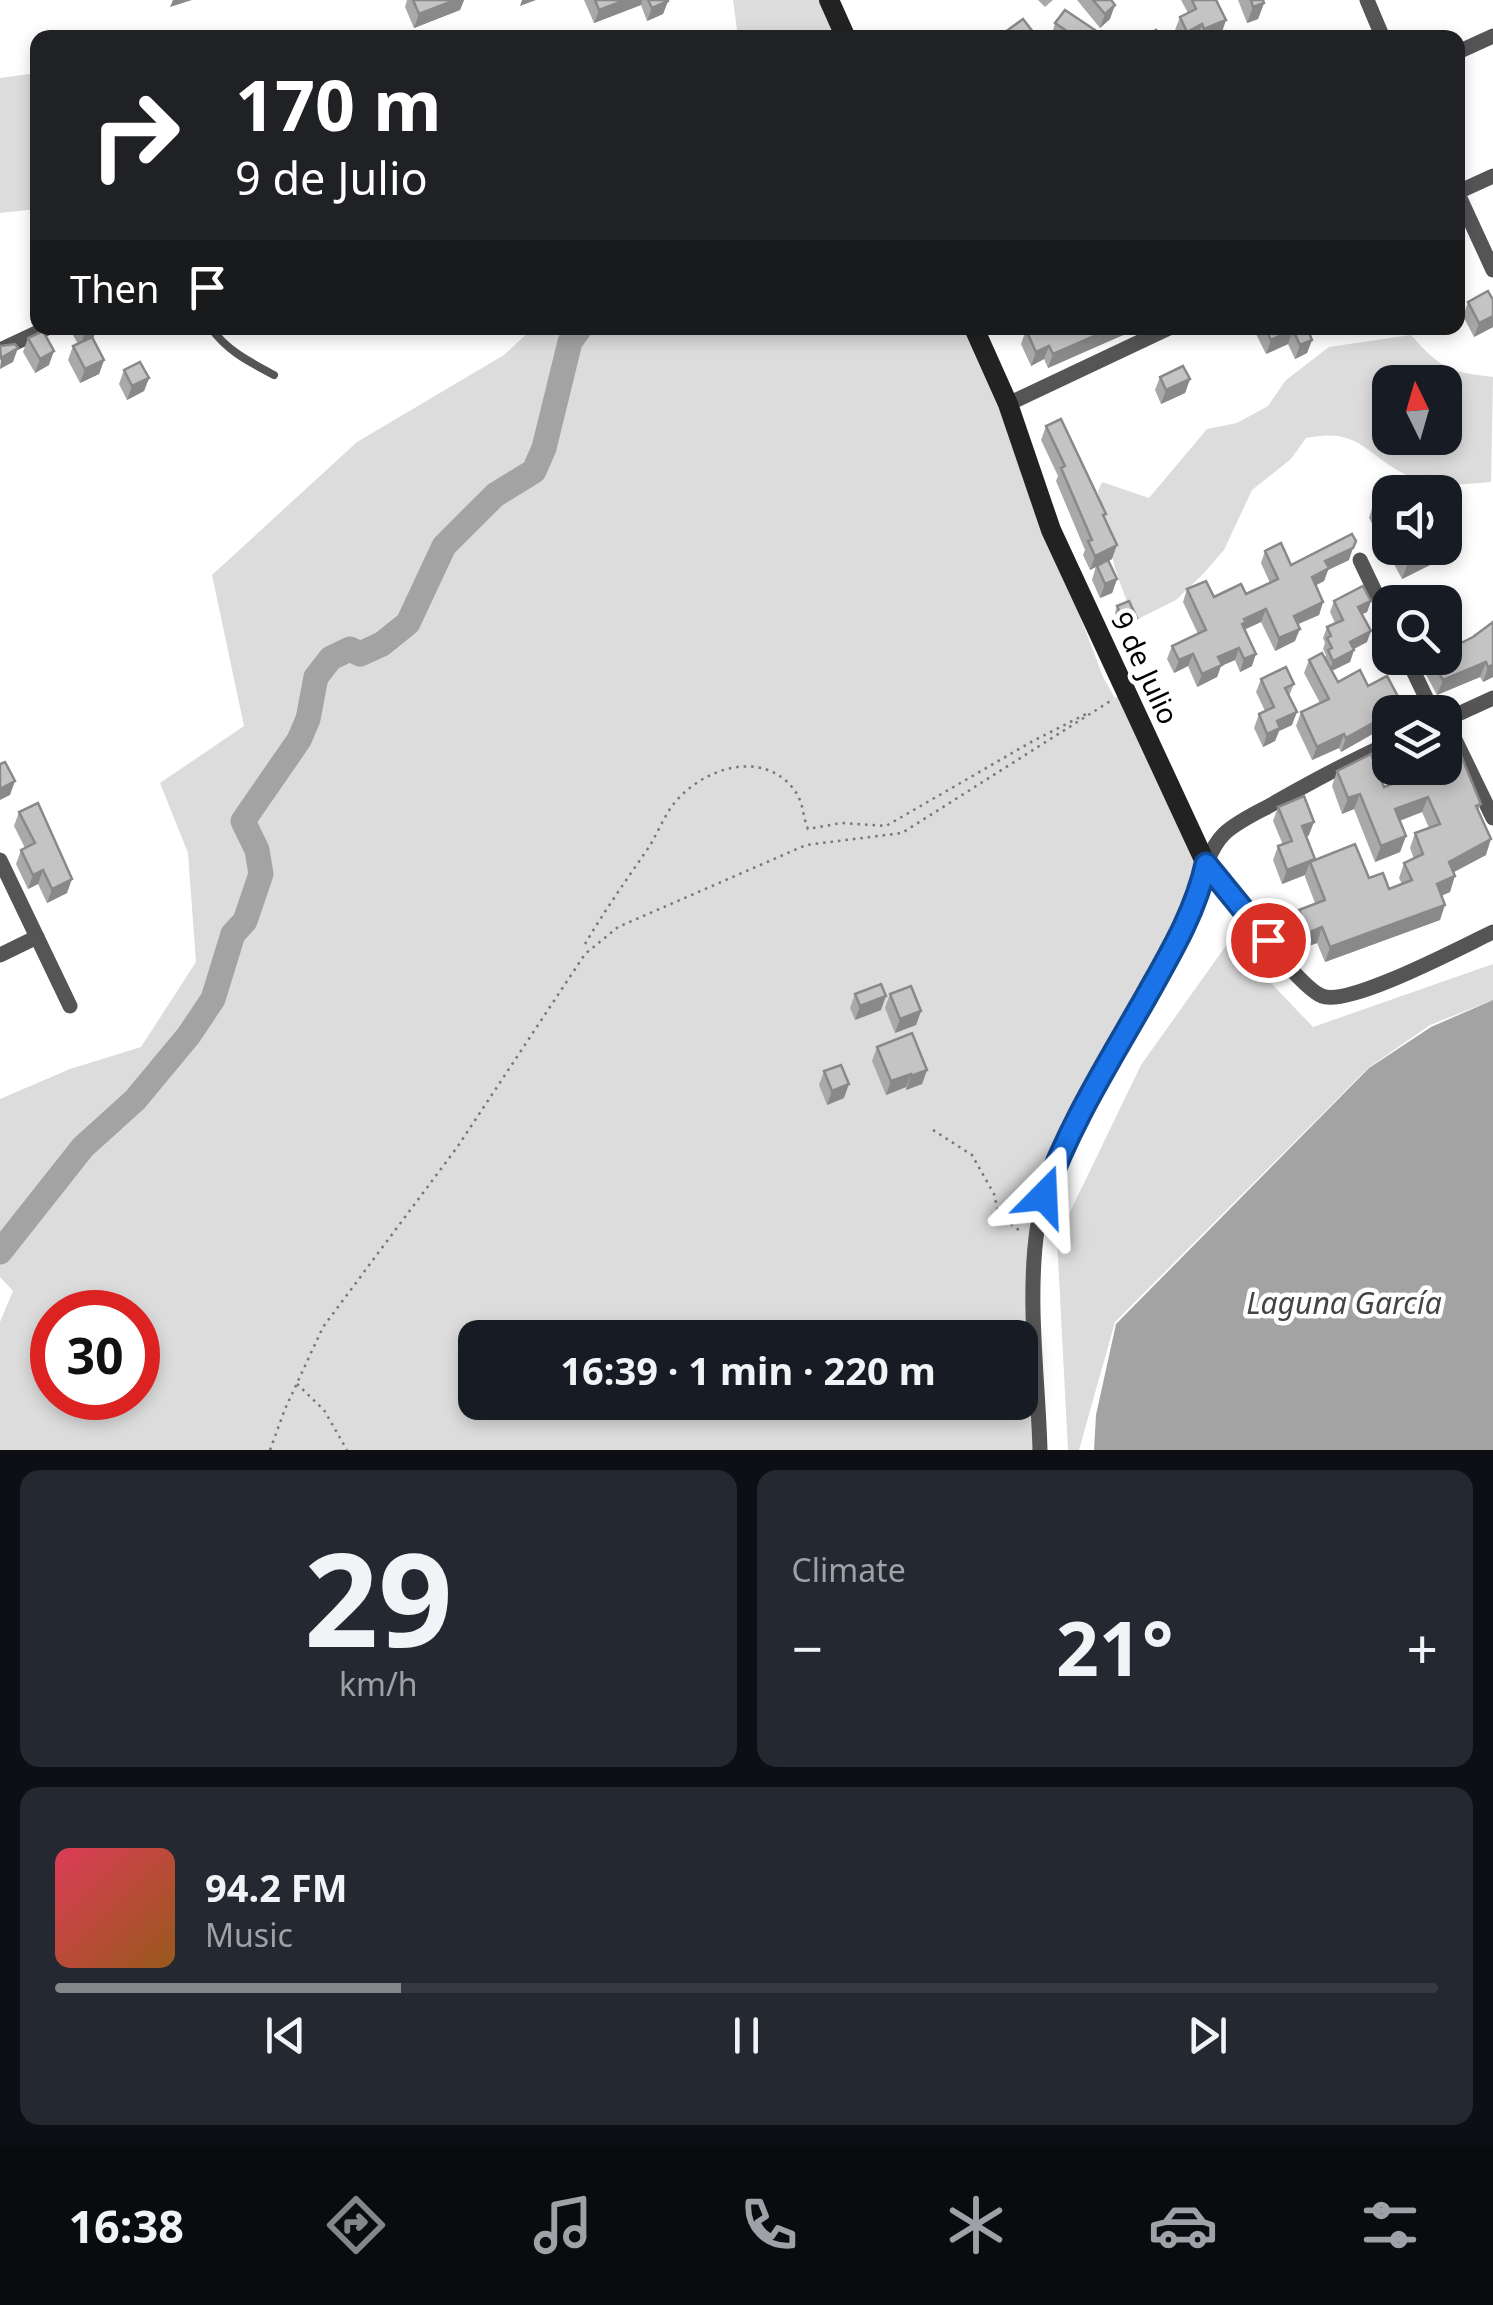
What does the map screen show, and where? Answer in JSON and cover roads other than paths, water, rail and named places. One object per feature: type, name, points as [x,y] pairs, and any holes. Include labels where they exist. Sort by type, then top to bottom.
[{"type":"main road","points":[[830,0],[843,30]]},
{"type":"main road","name":"9 de Julio","points":[[977,335],[1008,404],[1052,530],[1206,864]]},
{"type":"street","points":[[1366,0],[1379,30]]},
{"type":"street","points":[[1465,49],[1493,36]]},
{"type":"street","points":[[1465,190],[1493,176]]},
{"type":"street","points":[[1465,208],[1493,270]]},
{"type":"street","points":[[0,350],[32,335]]},
{"type":"street","points":[[1008,404],[1154,335]]},
{"type":"street","points":[[1360,560],[1372,585]]},
{"type":"street","points":[[1462,712],[1493,698]]},
{"type":"street","points":[[1040,1450],[1036,1233],[1059,1154],[1182,934],[1206,864],[1222,835],[1338,766],[1372,752]]},
{"type":"street","points":[[1462,755],[1493,818]]},
{"type":"street","points":[[0,860],[70,1006]]},
{"type":"street","name":"9 de Julio","points":[[1206,864],[1300,979],[1323,997],[1345,997],[1370,988],[1493,932]]},
{"type":"street","points":[[0,955],[37,937]]},
{"type":"lane","points":[[219,335],[242,358],[274,375]]},
{"type":"water","name":"Laguna García","points":[[1493,1000],[1493,1450],[1094,1450],[1096,1415],[1116,1324],[1369,1068],[1431,1027]]},
{"type":"waterway","points":[[0,1252],[83,1147],[135,1100],[189,1035],[213,999],[233,934],[245,921],[261,874],[257,850],[243,821],[299,740],[308,719],[316,677],[331,658],[350,649],[360,654],[382,644],[408,623],[444,546],[495,495],[534,471],[575,335]]}]
